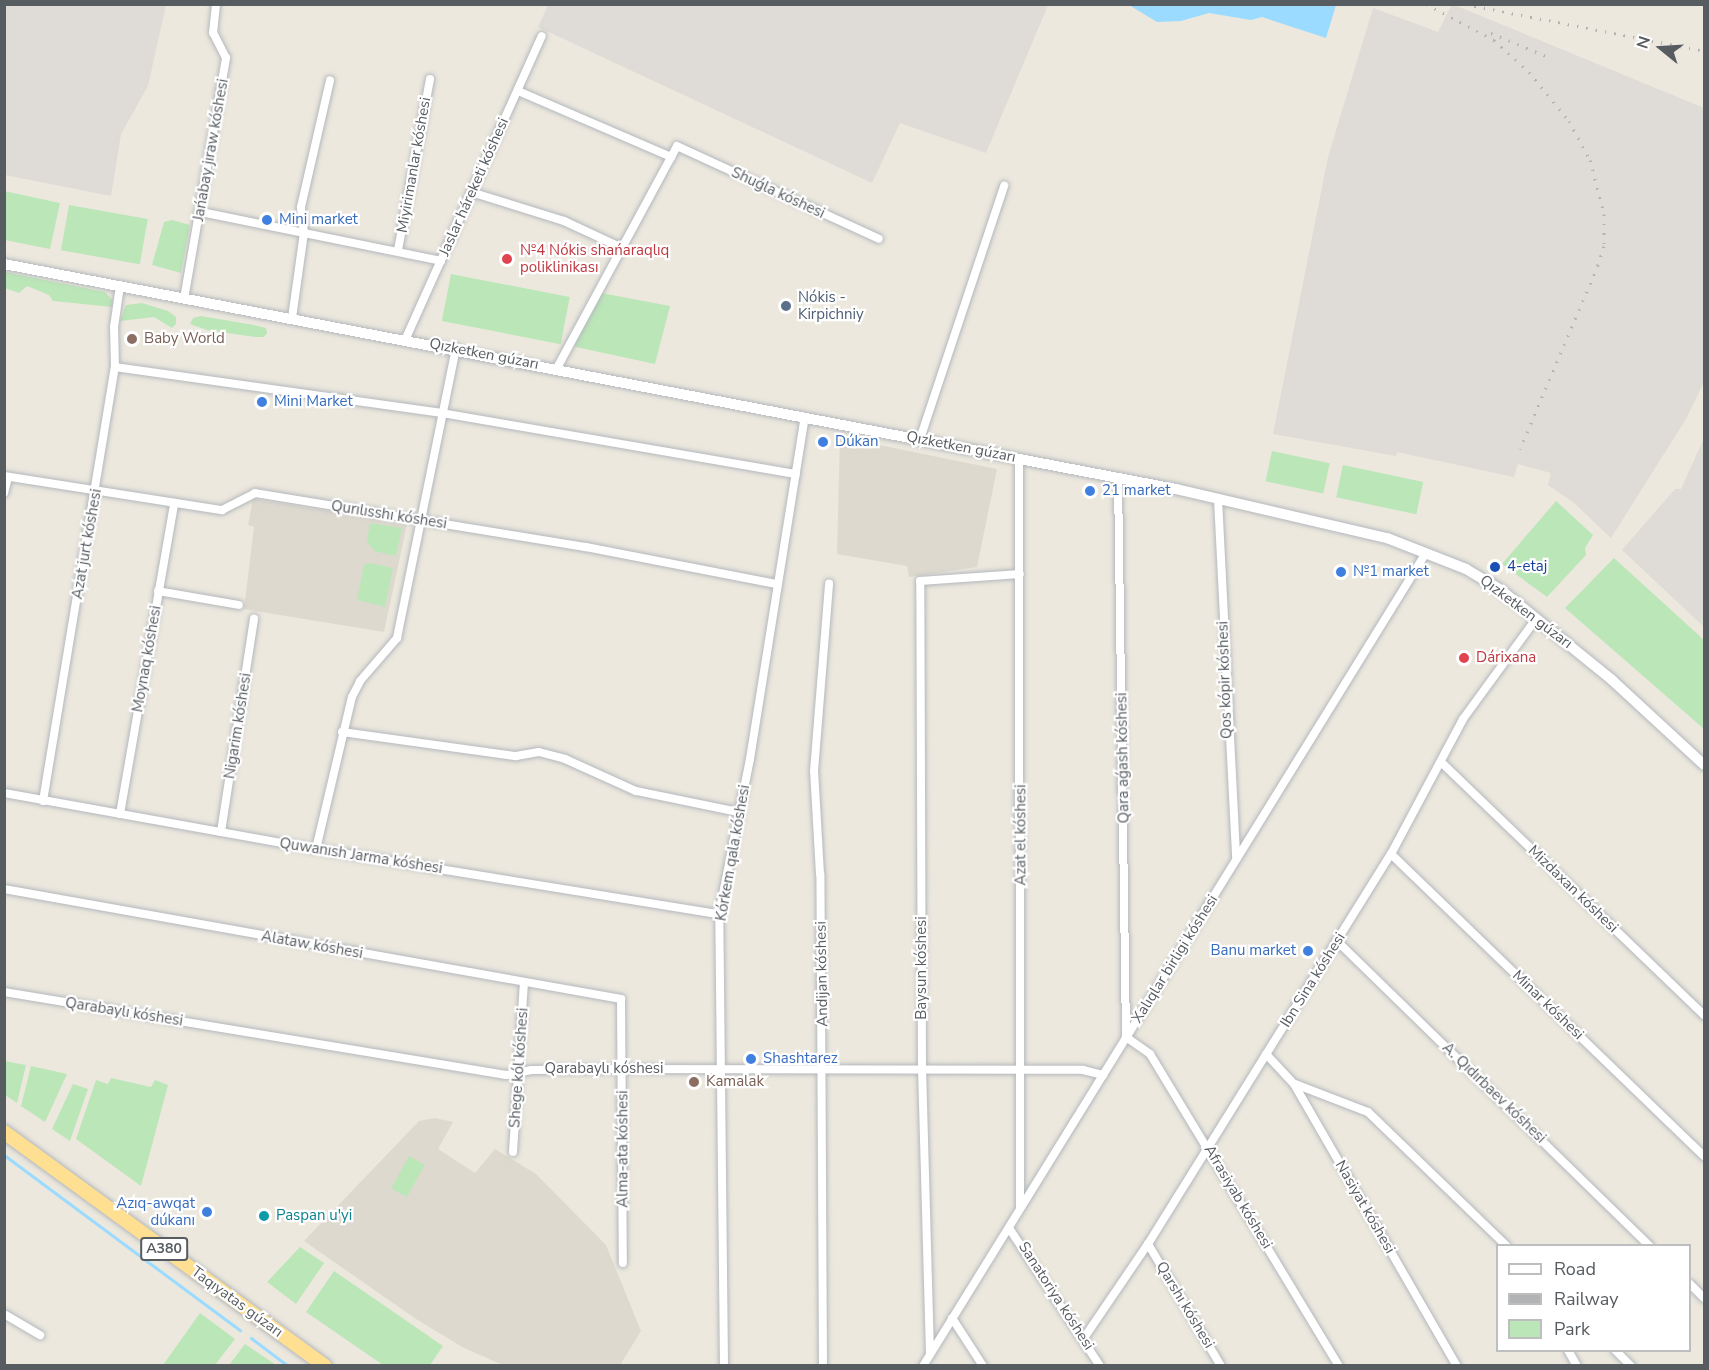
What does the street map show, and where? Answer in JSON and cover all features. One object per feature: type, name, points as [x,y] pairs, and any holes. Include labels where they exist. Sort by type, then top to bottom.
[{"type":"highway","name":"Taqıyatas gúzarı","points":[[4,1132],[324,1365]]},
{"type":"street","name":"Jańabay jıraw kóshesi","points":[[183,299],[201,212],[226,58],[213,33],[216,4]]},
{"type":"street","name":"Jaslar háreketi kóshesi","points":[[406,339],[542,36]]},
{"type":"street","points":[[292,318],[304,233],[301,207],[330,80]]},
{"type":"street","name":"Miyirimanlar kóshesi","points":[[398,250],[430,80]]},
{"type":"street","points":[[518,91],[671,157],[620,247],[557,368]]},
{"type":"street","name":"Shuǵla kóshesi","points":[[671,157],[677,147],[879,239]]},
{"type":"street","points":[[920,439],[1004,186]]},
{"type":"street","points":[[471,192],[564,221],[620,247]]},
{"type":"street","points":[[201,212],[398,250],[441,261]]},
{"type":"street","name":"Qızketken gúzarı","points":[[4,264],[456,348],[1119,478],[1387,538],[1466,569],[1501,590],[1612,680],[1704,765]]},
{"type":"street","name":"Azat jurt kóshesi","points":[[44,801],[97,491],[115,367],[114,327],[120,286]]},
{"type":"street","points":[[316,849],[342,732],[360,681],[397,638],[456,348]]},
{"type":"street","points":[[115,367],[442,413],[796,474]]},
{"type":"street","name":"Kórkem qala kóshesi","points":[[724,1365],[719,914],[805,417]]},
{"type":"street","name":"Azat el kóshesi","points":[[1019,459],[1022,1070],[1020,1211]]},
{"type":"street","points":[[4,493],[6,477]]},
{"type":"street","name":"Qurılısshı kóshesi","points":[[6,477],[222,510],[255,493],[421,520],[777,584]]},
{"type":"street","name":"Qara aǵash kóshesi","points":[[1119,478],[1126,1037]]},
{"type":"street","name":"Qos kópir kóshesi","points":[[1218,499],[1236,860]]},
{"type":"street","name":"Moynaq kóshesi","points":[[120,814],[174,503]]},
{"type":"street","name":"Xalıqlar birligi kóshesi","points":[[923,1365],[1426,553]]},
{"type":"street","name":"Baysun kóshesi","points":[[930,1354],[922,1071],[920,581],[1020,574]]},
{"type":"street","name":"Andijan kóshesi","points":[[823,1365],[823,1071],[820,874],[814,771],[829,584]]},
{"type":"street","points":[[158,591],[239,605]]},
{"type":"street","name":"Nigarim kóshesi","points":[[221,832],[254,619]]},
{"type":"street","name":"Ibn Sina kóshesi","points":[[1084,1338],[1148,1244],[1391,854],[1442,763],[1462,719],[1536,619]]},
{"type":"street","points":[[342,732],[516,756],[539,752],[565,759],[636,791],[738,812]]},
{"type":"street","name":"Mizdaxan kóshesi","points":[[1442,763],[1704,1015]]},
{"type":"street","name":"Quwanısh Jarma kóshesi","points":[[4,793],[316,849],[719,914]]},
{"type":"street","name":"Minar kóshesi","points":[[1391,854],[1704,1156]]},
{"type":"street","name":"Alataw kóshesi","points":[[4,889],[524,984],[621,999]]},
{"type":"street","name":"A. Qıdırbaev kóshesi","points":[[1337,941],[1649,1244]]},
{"type":"street","name":"Shege kól kóshesi","points":[[513,1152],[520,1074],[524,984]]},
{"type":"street","name":"Qarabaylı kóshesi","points":[[4,992],[506,1075],[532,1070],[722,1069],[1083,1070],[1103,1075]]},
{"type":"street","name":"Alma-ata kóshesi","points":[[621,999],[623,1263]]},
{"type":"street","name":"Afrasiyab kóshesi","points":[[1126,1037],[1150,1054],[1339,1365]]},
{"type":"street","name":"Nasiyat kóshesi","points":[[1266,1054],[1294,1084],[1457,1365]]},
{"type":"street","points":[[1294,1084],[1368,1112],[1506,1244]]},
{"type":"street","name":"Sanatoriya kóshesi","points":[[1009,1228],[1100,1365]]},
{"type":"street","name":"Qarshı kóshesi","points":[[1148,1244],[1221,1365]]},
{"type":"street","points":[[1691,1286],[1704,1298]]},
{"type":"street","points":[[4,1314],[40,1335]]},
{"type":"street","points":[[952,1318],[983,1365]]},
{"type":"street","points":[[1569,1352],[1577,1365]]},
{"type":"street","points":[[1617,1352],[1631,1365]]},
{"type":"shaded area","points":[[5,4],[166,5],[148,86],[121,134],[111,196],[5,175]]},
{"type":"shaded area","points":[[1048,4],[986,153],[900,123],[872,183],[538,27],[548,5]]},
{"type":"shaded area","points":[[1452,4],[1704,108],[1704,382],[1686,419],[1611,538],[1573,502],[1548,485],[1551,473],[1518,464],[1514,477],[1397,452],[1396,456],[1273,434],[1328,157],[1373,8],[1438,32]]},
{"type":"shaded area","points":[[840,437],[997,469],[977,567],[909,577],[907,566],[837,554]]},
{"type":"shaded area","points":[[1704,438],[1704,627],[1622,550],[1675,489],[1681,489]]},
{"type":"shaded area","points":[[253,499],[407,524],[384,632],[244,609],[254,527],[248,525]]},
{"type":"shaded area","points":[[435,1118],[453,1122],[438,1149],[475,1173],[495,1149],[536,1174],[606,1245],[641,1331],[620,1365],[503,1365],[464,1348],[416,1319],[304,1241],[419,1121]]},
{"type":"green space","points":[[4,191],[60,203],[50,249],[5,240]]},
{"type":"green space","points":[[69,205],[148,219],[140,264],[61,250]]},
{"type":"green space","points":[[172,220],[190,225],[181,273],[152,265],[164,222]]},
{"type":"green space","points":[[5,272],[105,292],[113,301],[112,307],[53,301],[49,295],[27,286],[19,293],[5,288]]},
{"type":"green space","points":[[451,274],[570,297],[561,344],[442,321]]},
{"type":"green space","points":[[601,293],[670,306],[655,364],[576,347],[574,344]]},
{"type":"green space","points":[[142,303],[168,311],[176,317],[176,324],[172,328],[154,317],[120,321],[126,305]]},
{"type":"green space","points":[[201,316],[266,328],[267,333],[264,337],[255,337],[207,330],[190,324],[193,318]]},
{"type":"green space","points":[[1272,451],[1330,463],[1323,494],[1266,481]]},
{"type":"green space","points":[[1343,465],[1423,482],[1416,514],[1336,497]]},
{"type":"green space","points":[[1556,501],[1593,535],[1585,548],[1586,555],[1547,597],[1502,564]]},
{"type":"green space","points":[[370,523],[402,528],[396,556],[374,551],[367,541]]},
{"type":"green space","points":[[1614,558],[1704,640],[1704,729],[1565,608]]},
{"type":"green space","points":[[370,563],[393,568],[385,607],[357,600],[364,565]]},
{"type":"green space","points":[[4,1061],[26,1065],[17,1103],[5,1095]]},
{"type":"green space","points":[[31,1066],[67,1074],[45,1122],[21,1106]]},
{"type":"green space","points":[[111,1078],[151,1087],[155,1080],[168,1085],[141,1186],[76,1139],[96,1080],[108,1084]]},
{"type":"green space","points":[[73,1084],[88,1089],[70,1141],[52,1129]]},
{"type":"green space","points":[[409,1156],[425,1165],[407,1197],[391,1188]]},
{"type":"green space","points":[[300,1247],[324,1263],[296,1304],[267,1282]]},
{"type":"green space","points":[[334,1271],[443,1346],[430,1365],[383,1365],[306,1312]]},
{"type":"green space","points":[[200,1313],[235,1339],[215,1365],[163,1365]]},
{"type":"green space","points":[[245,1344],[276,1365],[229,1365]]},
{"type":"water","points":[[1129,5],[1336,5],[1326,38],[1262,17],[1251,20],[1209,13],[1181,21],[1157,22]]},
{"type":"waterway","points":[[4,1155],[240,1330]]},
{"type":"waterway","points":[[251,1338],[288,1366]]},
{"type":"railway","points":[[1426,4],[1494,40],[1529,72],[1569,121],[1590,160],[1604,214],[1604,246],[1598,265],[1520,449]]},
{"type":"railway","points":[[1465,4],[1704,51]]},
{"type":"railway","points":[[1491,33],[1546,56]]},
{"type":"place","name":"Mini market","points":[[267,220]]},
{"type":"place","name":"№4 Nókis shańaraqlıq poliklinikası","points":[[507,259]]},
{"type":"place","name":"Nókis - Kirpichniy","points":[[786,306]]},
{"type":"place","name":"Baby World","points":[[132,339]]},
{"type":"place","name":"Mini Market","points":[[262,402]]},
{"type":"place","name":"Dúkan","points":[[823,442]]},
{"type":"place","name":"21 market","points":[[1090,491]]},
{"type":"place","name":"4-etaj","points":[[1495,567]]},
{"type":"place","name":"№1 market","points":[[1341,572]]},
{"type":"place","name":"Dárixana","points":[[1464,658]]},
{"type":"place","name":"Banu market","points":[[1308,951]]},
{"type":"place","name":"Shashtarez","points":[[751,1059]]},
{"type":"place","name":"Kamalak","points":[[694,1082]]},
{"type":"place","name":"Azıq-awqat dúkanı","points":[[207,1212]]},
{"type":"place","name":"Paspan u'yi","points":[[264,1216]]}]
